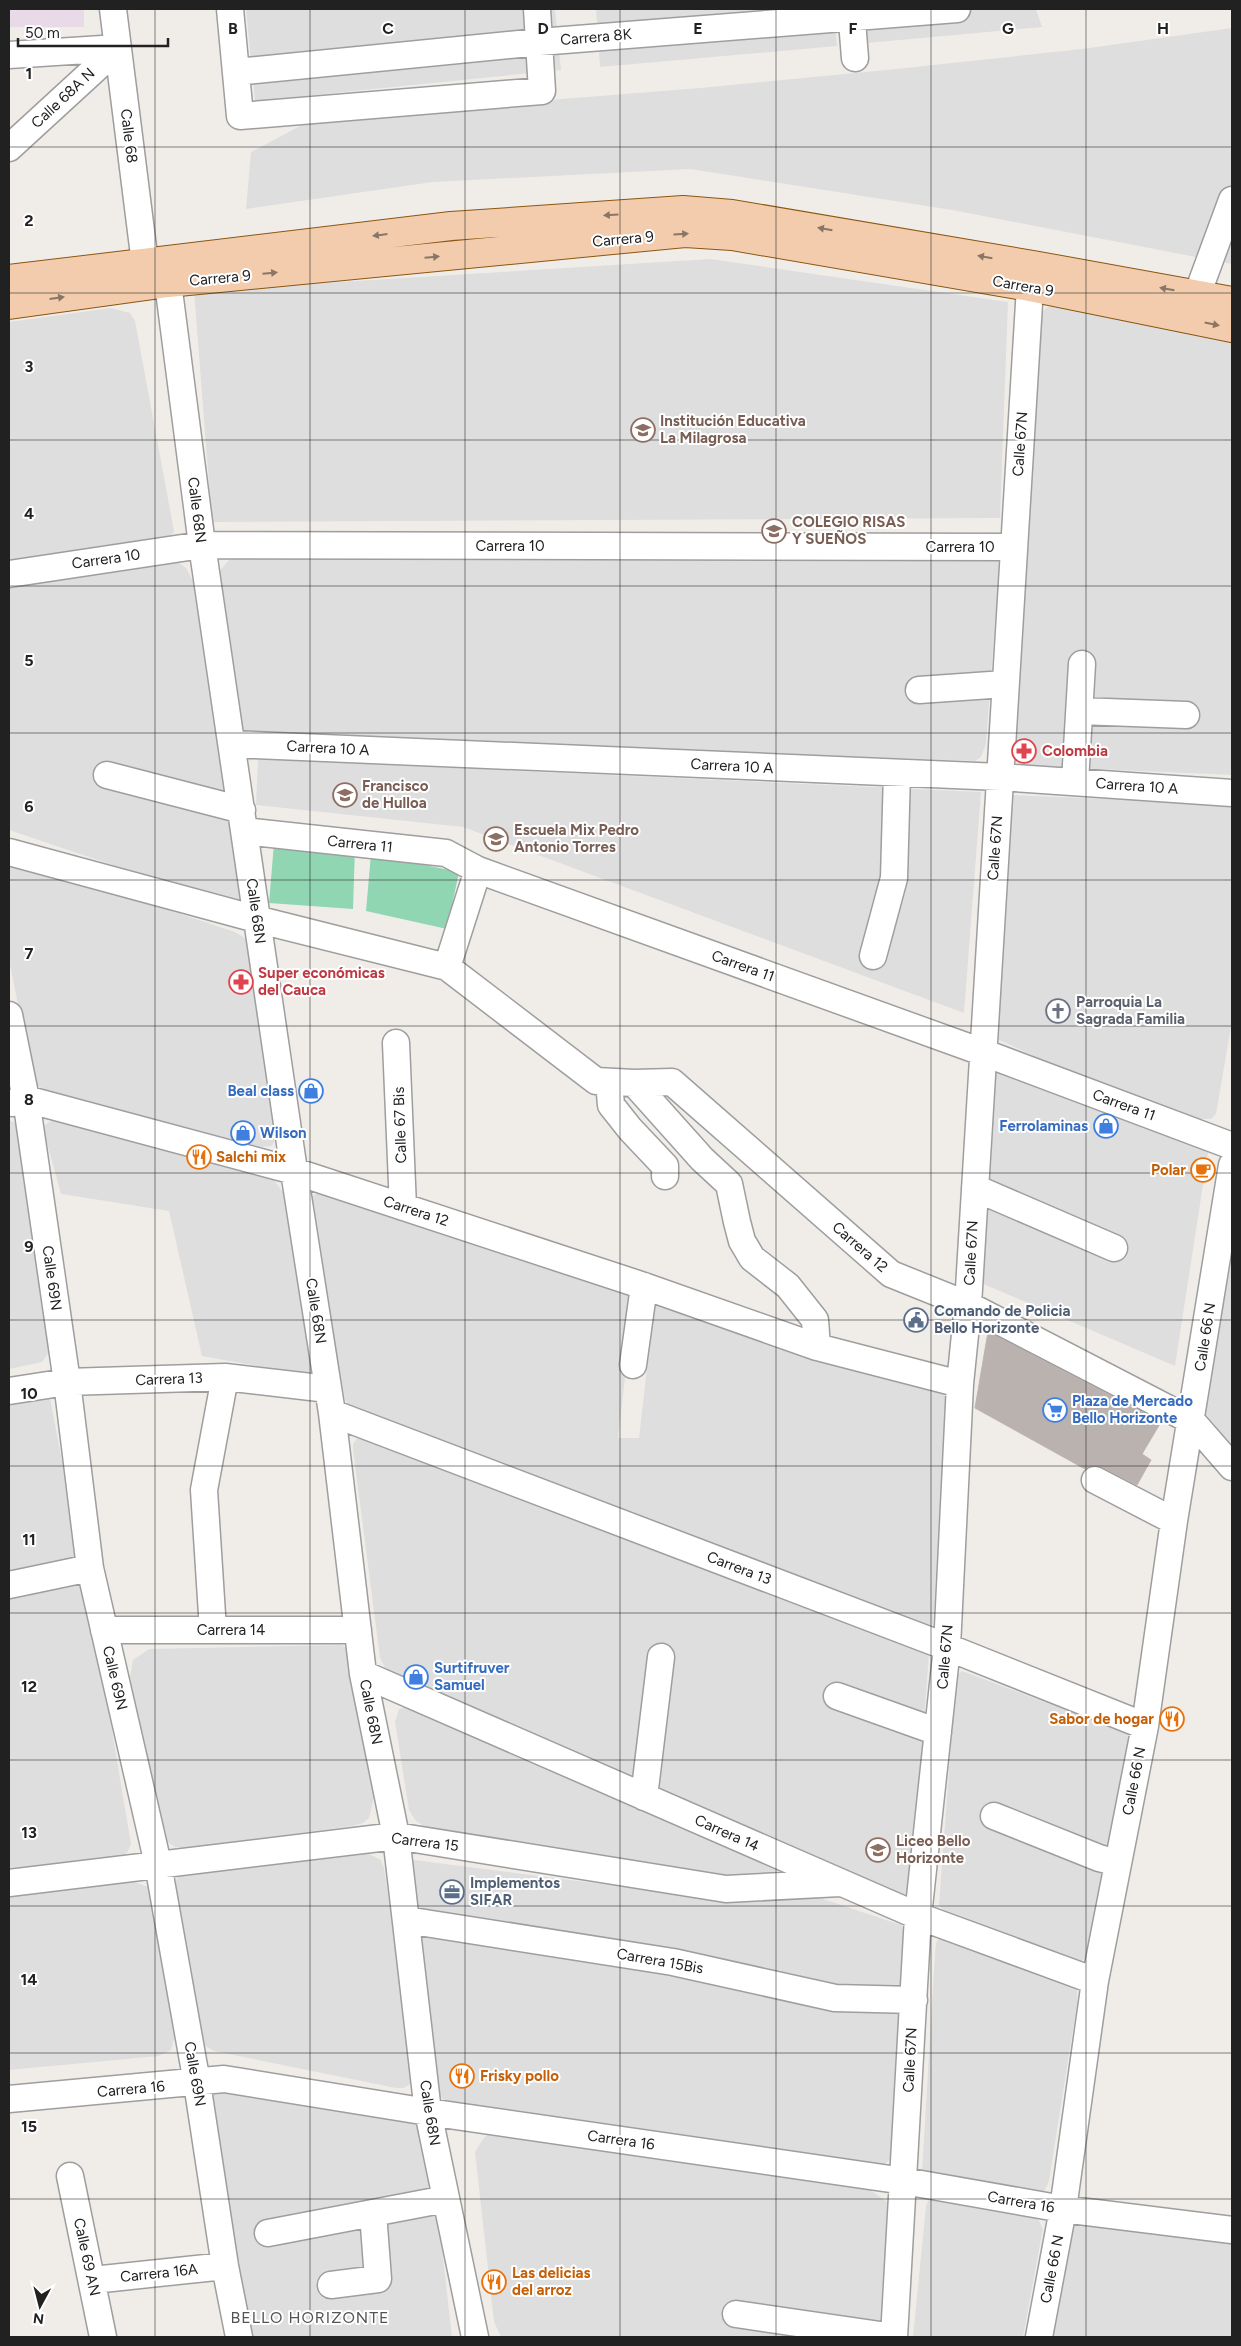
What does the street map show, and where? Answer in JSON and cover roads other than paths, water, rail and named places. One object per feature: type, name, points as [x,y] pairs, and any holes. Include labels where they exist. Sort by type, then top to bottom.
[{"type":"main road","name":"Carrera 9","points":[[9,279],[450,226],[683,210],[732,214],[1232,301]]},
{"type":"main road","name":"Carrera 9","points":[[9,305],[168,283],[685,233],[732,236],[1030,287],[1232,328]]},
{"type":"street","name":"Calle 68","points":[[113,9],[145,263]]},
{"type":"street","points":[[230,9],[240,116],[542,91],[536,9]]},
{"type":"street","name":"Carrera 8K","points":[[236,72],[851,13],[957,9]]},
{"type":"street","points":[[851,13],[855,58]]},
{"type":"street","points":[[9,55],[118,48]]},
{"type":"street","name":"Calle 68A N","points":[[9,148],[118,48]]},
{"type":"street","points":[[1198,295],[1232,200]]},
{"type":"street","name":"Calle 68N","points":[[168,283],[202,545],[256,919],[330,1401],[363,1674],[396,1836],[428,2112],[475,2337]]},
{"type":"street","name":"Calle 67N","points":[[894,2337],[918,1916],[947,1647],[960,1384],[968,1305],[1030,287]]},
{"type":"street","name":"Carrera 10","points":[[9,574],[202,545],[1014,547]]},
{"type":"street","points":[[1075,782],[1082,664]]},
{"type":"street","points":[[919,690],[1006,684]]},
{"type":"street","points":[[1080,711],[1186,715]]},
{"type":"street","name":"Carrera 10 A","points":[[232,744],[1000,777],[1232,793]]},
{"type":"street","points":[[873,956],[894,878],[897,773]]},
{"type":"street","name":"Carrera 11","points":[[107,775],[243,820],[446,853],[478,870],[982,1052],[1232,1146]]},
{"type":"street","points":[[9,852],[256,919]]},
{"type":"street","points":[[447,967],[478,870]]},
{"type":"street","name":"Carrera 12","points":[[256,919],[447,967],[596,1081],[621,1083],[672,1082],[891,1274],[968,1305],[1192,1421],[1232,1467]]},
{"type":"street","name":"Calle 69N","points":[[10,1028],[18,1102],[67,1382],[90,1568],[158,1864],[197,2083],[225,2266],[239,2337]]},
{"type":"street","name":"Calle 67 Bis","points":[[396,1043],[403,1207]]},
{"type":"street","points":[[621,1083],[611,1105],[630,1129],[665,1166],[665,1176]]},
{"type":"street","name":"Carrera 12","points":[[621,1083],[729,1184],[742,1241],[752,1258],[788,1286],[815,1320],[817,1347]]},
{"type":"street","name":"Carrera 12","points":[[18,1102],[294,1171],[644,1286],[817,1347],[960,1384]]},
{"type":"street","name":"Calle 66 N","points":[[1039,2337],[1063,2209],[1095,1981],[1145,1726],[1174,1521],[1192,1421],[1232,1165]]},
{"type":"street","points":[[975,1188],[1114,1248]]},
{"type":"street","points":[[633,1365],[644,1286]]},
{"type":"street","points":[[213,1630],[204,1490],[225,1377]]},
{"type":"street","name":"Carrera 13","points":[[9,1391],[67,1382],[225,1377],[330,1401],[1145,1726]]},
{"type":"street","points":[[1095,1480],[1174,1521]]},
{"type":"street","points":[[9,1585],[90,1568]]},
{"type":"street","name":"Carrera 14","points":[[104,1630],[358,1630]]},
{"type":"street","points":[[644,1797],[661,1657]]},
{"type":"street","name":"Carrera 14","points":[[363,1674],[918,1916],[1095,1981]]},
{"type":"street","points":[[837,1696],[938,1732]]},
{"type":"street","points":[[994,1816],[1099,1858],[1118,1863]]},
{"type":"street","name":"Carrera 15","points":[[9,1883],[396,1836],[726,1890],[840,1883]]},
{"type":"street","name":"Carrera 15Bis","points":[[406,1920],[673,1962],[835,1998],[914,2000]]},
{"type":"street","name":"Carrera 16","points":[[9,2100],[224,2079],[428,2112],[904,2181],[1063,2209],[1232,2230]]},
{"type":"street","name":"Calle 69 AN","points":[[70,2176],[93,2280],[103,2337]]},
{"type":"street","points":[[268,2233],[446,2199]]},
{"type":"street","points":[[331,2285],[378,2279],[373,2213]]},
{"type":"street","name":"Carrera 16A","points":[[93,2280],[225,2266]]},
{"type":"street","points":[[736,2314],[894,2337]]},
{"type":"place","name":"Institución Educativa La Milagrosa","points":[[643,430]]},
{"type":"place","name":"COLEGIO RISAS Y SUEÑOS","points":[[774,531]]},
{"type":"place","name":"Colombia","points":[[1024,751]]},
{"type":"place","name":"Francisco de Hulloa","points":[[345,795]]},
{"type":"place","name":"Escuela Mix Pedro Antonio Torres","points":[[496,839]]},
{"type":"place","name":"Super económicas del Cauca","points":[[241,982]]},
{"type":"place","name":"Parroquia La Sagrada Familia","points":[[1058,1011]]},
{"type":"place","name":"Beal class","points":[[311,1091]]},
{"type":"place","name":"Ferrolaminas","points":[[1106,1126]]},
{"type":"place","name":"Wilson","points":[[243,1133]]},
{"type":"place","name":"Salchi mix","points":[[199,1157]]},
{"type":"place","name":"Polar","points":[[1203,1170]]},
{"type":"place","name":"Comando de Policia Bello Horizonte","points":[[916,1320]]},
{"type":"place","name":"Plaza de Mercado Bello Horizonte","points":[[1055,1410]]},
{"type":"place","name":"Surtifruver Samuel","points":[[416,1677]]},
{"type":"place","name":"Sabor de hogar","points":[[1172,1719]]},
{"type":"place","name":"Liceo Bello Horizonte","points":[[878,1850]]},
{"type":"place","name":"Implementos SIFAR","points":[[452,1892]]},
{"type":"place","name":"Frisky pollo","points":[[462,2076]]},
{"type":"place","name":"Las delicias del arroz","points":[[494,2282]]},
{"type":"district","name":"BELLO HORIZONTE","points":[[310,2317]]}]
